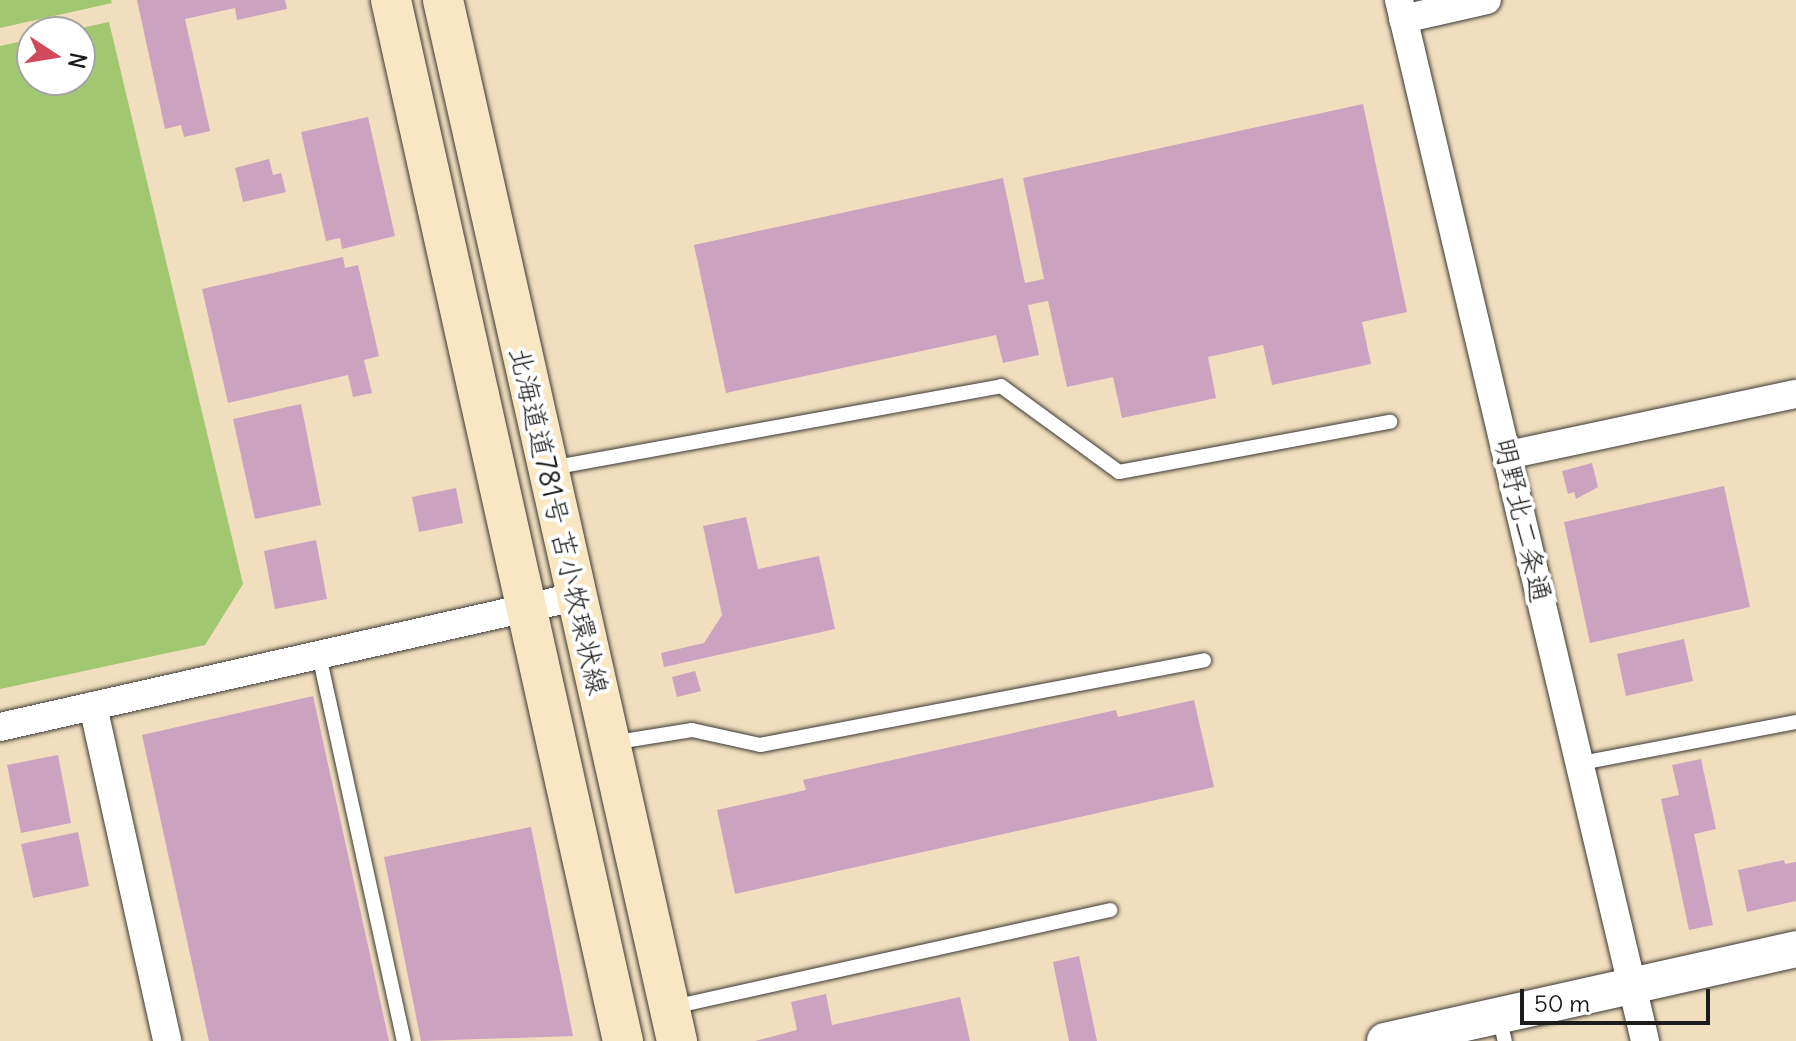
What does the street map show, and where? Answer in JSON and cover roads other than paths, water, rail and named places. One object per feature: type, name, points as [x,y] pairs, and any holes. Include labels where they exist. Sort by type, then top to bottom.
[{"type":"main road","name":"北海道道781号 苫小牧環状線","points":[[391,0],[529,608],[623,1041]]},
{"type":"main road","name":"北海道道781号 苫小牧環状線","points":[[443,0],[673,1024]]},
{"type":"street","points":[[1401,9],[1487,0]]},
{"type":"street","name":"明野北二条通","points":[[1401,9],[1645,1041]]},
{"type":"street","points":[[1508,455],[1796,394]]},
{"type":"street","points":[[0,727],[575,597]]},
{"type":"street","points":[[93,706],[167,1041]]},
{"type":"street","points":[[1385,1041],[1502,1028],[1633,986],[1796,949]]},
{"type":"lane","points":[[547,469],[1001,386],[1119,472],[1390,422]]},
{"type":"lane","points":[[319,655],[404,1041]]},
{"type":"lane","points":[[609,743],[692,730],[760,745],[1204,660]]},
{"type":"lane","points":[[1581,763],[1796,722]]},
{"type":"lane","points":[[673,1024],[1110,910]]}]
